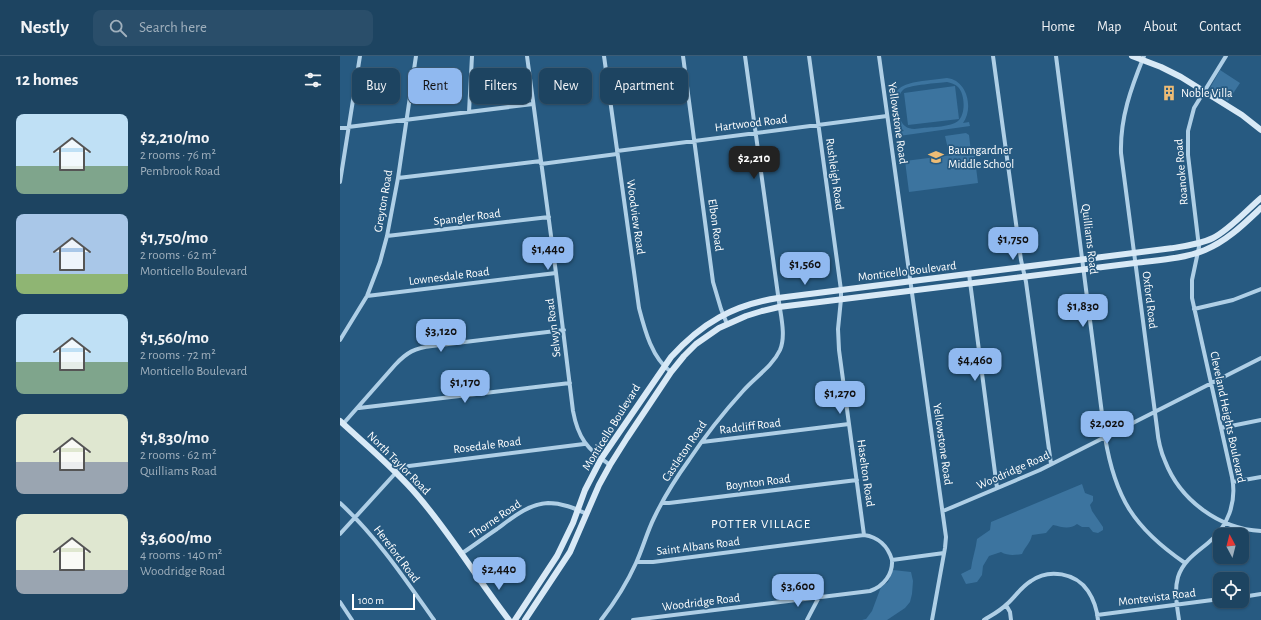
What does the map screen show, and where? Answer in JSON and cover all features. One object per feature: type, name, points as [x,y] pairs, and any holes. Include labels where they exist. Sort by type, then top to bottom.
[{"type":"main road","points":[[1132,56],[1143,58],[1174,73],[1242,115],[1261,130]]},
{"type":"main road","name":"Monticello Boulevard","points":[[525,620],[570,552],[598,485],[627,438],[671,372],[696,344],[712,332],[727,324],[779,303],[841,295],[912,291],[1183,256],[1221,234],[1261,198]]},
{"type":"main road","name":"Monticello Boulevard","points":[[516,620],[557,556],[601,459],[663,367],[683,344],[710,322],[748,305],[779,303],[841,295],[910,281],[1173,248],[1213,246],[1224,240],[1261,208]]},
{"type":"main road","name":"North Taylor Road","points":[[342,423],[396,472],[427,507],[509,620]]},
{"type":"street","points":[[340,182],[360,56]]},
{"type":"street","name":"Greyton Road","points":[[340,340],[367,296],[388,236],[416,56]]},
{"type":"street","points":[[470,112],[472,56]]},
{"type":"street","name":"Selwyn Road","points":[[527,56],[576,425],[584,444],[610,465]]},
{"type":"street","name":"Woodview Road","points":[[604,56],[639,308],[648,338],[659,362],[663,367],[671,372]]},
{"type":"street","name":"Elbon Road","points":[[683,56],[714,282],[727,324]]},
{"type":"street","name":"Castleton Road","points":[[602,620],[627,581],[637,562],[654,518],[677,478],[716,422],[744,389],[771,364],[780,351],[783,338],[779,303],[745,56]]},
{"type":"street","name":"Rushleigh Road","points":[[809,56],[841,295]]},
{"type":"street","name":"Yellowstone Road","points":[[879,56],[946,537],[932,620]]},
{"type":"street","points":[[993,56],[1022,267],[1026,276],[1051,464]]},
{"type":"street","name":"Quilliams Road","points":[[1056,56],[1105,437],[1113,475],[1126,504],[1140,524],[1154,539],[1185,563]]},
{"type":"street","name":"Roanoke Road","points":[[1199,247],[1187,141],[1191,115],[1226,56]]},
{"type":"street","name":"Oxford Road","points":[[1143,58],[1127,103],[1122,124],[1121,139],[1122,161],[1158,439],[1166,464],[1174,479],[1198,506],[1225,523],[1244,529],[1261,531]]},
{"type":"street","points":[[340,128],[533,104]]},
{"type":"street","name":"Hartwood Road","points":[[398,178],[617,153],[694,141],[887,116]]},
{"type":"street","name":"Spangler Road","points":[[388,236],[549,217]]},
{"type":"street","name":"Cleveland Heights Boulevard","points":[[1179,620],[1176,592],[1179,576],[1185,563],[1212,540],[1225,523],[1233,501],[1233,482],[1194,309],[1191,287],[1199,247]]},
{"type":"street","name":"Lownesdale Road","points":[[367,296],[556,273]]},
{"type":"street","points":[[969,274],[998,488]]},
{"type":"street","points":[[1194,309],[1234,300],[1261,290]]},
{"type":"street","name":"Haselton Road","points":[[841,295],[838,345],[864,535]]},
{"type":"street","points":[[342,423],[358,408],[395,365],[413,350],[432,346],[564,330]]},
{"type":"street","name":"Woodridge Road","points":[[943,511],[1051,464],[1261,358]]},
{"type":"street","points":[[358,408],[570,383]]},
{"type":"street","points":[[1221,428],[1261,420]]},
{"type":"street","name":"Radcliff Road","points":[[702,442],[849,424]]},
{"type":"street","name":"Rosedale Road","points":[[396,472],[401,467],[406,465],[584,444]]},
{"type":"street","points":[[340,534],[396,472]]},
{"type":"street","points":[[1233,482],[1261,477]]},
{"type":"street","name":"Boynton Road","points":[[662,502],[669,503],[857,480]]},
{"type":"street","name":"Hereford Road","points":[[340,503],[355,517],[379,545],[434,620]]},
{"type":"street","name":"Thorne Road","points":[[462,554],[518,514],[534,506],[549,503],[556,504],[587,514]]},
{"type":"street","points":[[864,535],[881,542],[887,549],[892,560],[944,553]]},
{"type":"street","name":"Saint Albans Road","points":[[637,562],[653,562],[864,535]]},
{"type":"street","name":"Woodridge Road","points":[[633,620],[861,592],[876,588],[883,583],[888,577],[892,568],[892,560]]},
{"type":"street","points":[[984,620],[1006,605],[1032,580],[1045,575],[1060,574],[1075,580],[1086,589],[1093,600],[1098,618]]},
{"type":"street","points":[[1249,595],[1261,594]]},
{"type":"street","points":[[807,620],[820,598]]},
{"type":"street","name":"Montevista Road","points":[[1098,618],[1213,600]]},
{"type":"street","points":[[340,602],[352,620]]},
{"type":"street","points":[[1006,605],[1012,620]]},
{"type":"shaded area","points":[[1220,70],[1240,83],[1228,101],[1210,88]]},
{"type":"shaded area","points":[[947,78],[954,80],[964,89],[967,96],[968,110],[963,123],[969,122],[970,126],[899,136],[898,132],[904,131],[898,124],[894,112],[894,102],[897,91],[904,85]],"holes":[[[947,82],[957,86],[962,94],[964,104],[961,118],[958,121],[946,126],[918,129],[911,129],[902,123],[898,113],[898,102],[901,92],[904,89],[918,85]]]},
{"type":"shaded area","points":[[955,86],[959,119],[908,125],[904,93]]},
{"type":"shaded area","points":[[966,133],[969,135],[971,152],[974,152],[978,183],[909,192],[905,161],[952,155],[948,149],[945,136]]},
{"type":"shaded area","points":[[1082,484],[1085,493],[1093,496],[1093,501],[1090,505],[1092,511],[1103,527],[1103,530],[1098,533],[1093,532],[1089,527],[1082,527],[1077,524],[1068,527],[1053,525],[1046,533],[1032,535],[1022,554],[1009,555],[1001,552],[989,556],[983,566],[982,575],[977,582],[966,584],[961,574],[971,569],[977,539],[990,530],[991,522]]},
{"type":"shaded area","points":[[893,570],[911,572],[913,581],[910,602],[905,608],[887,620],[862,620],[866,619],[872,611],[881,587],[888,582]]},
{"type":"place","name":"Noble Villa","points":[[1169,93]]},
{"type":"place","name":"Baumgardner Middle School","points":[[936,157]]},
{"type":"district","name":"POTTER VILLAGE","points":[[761,524]]}]
